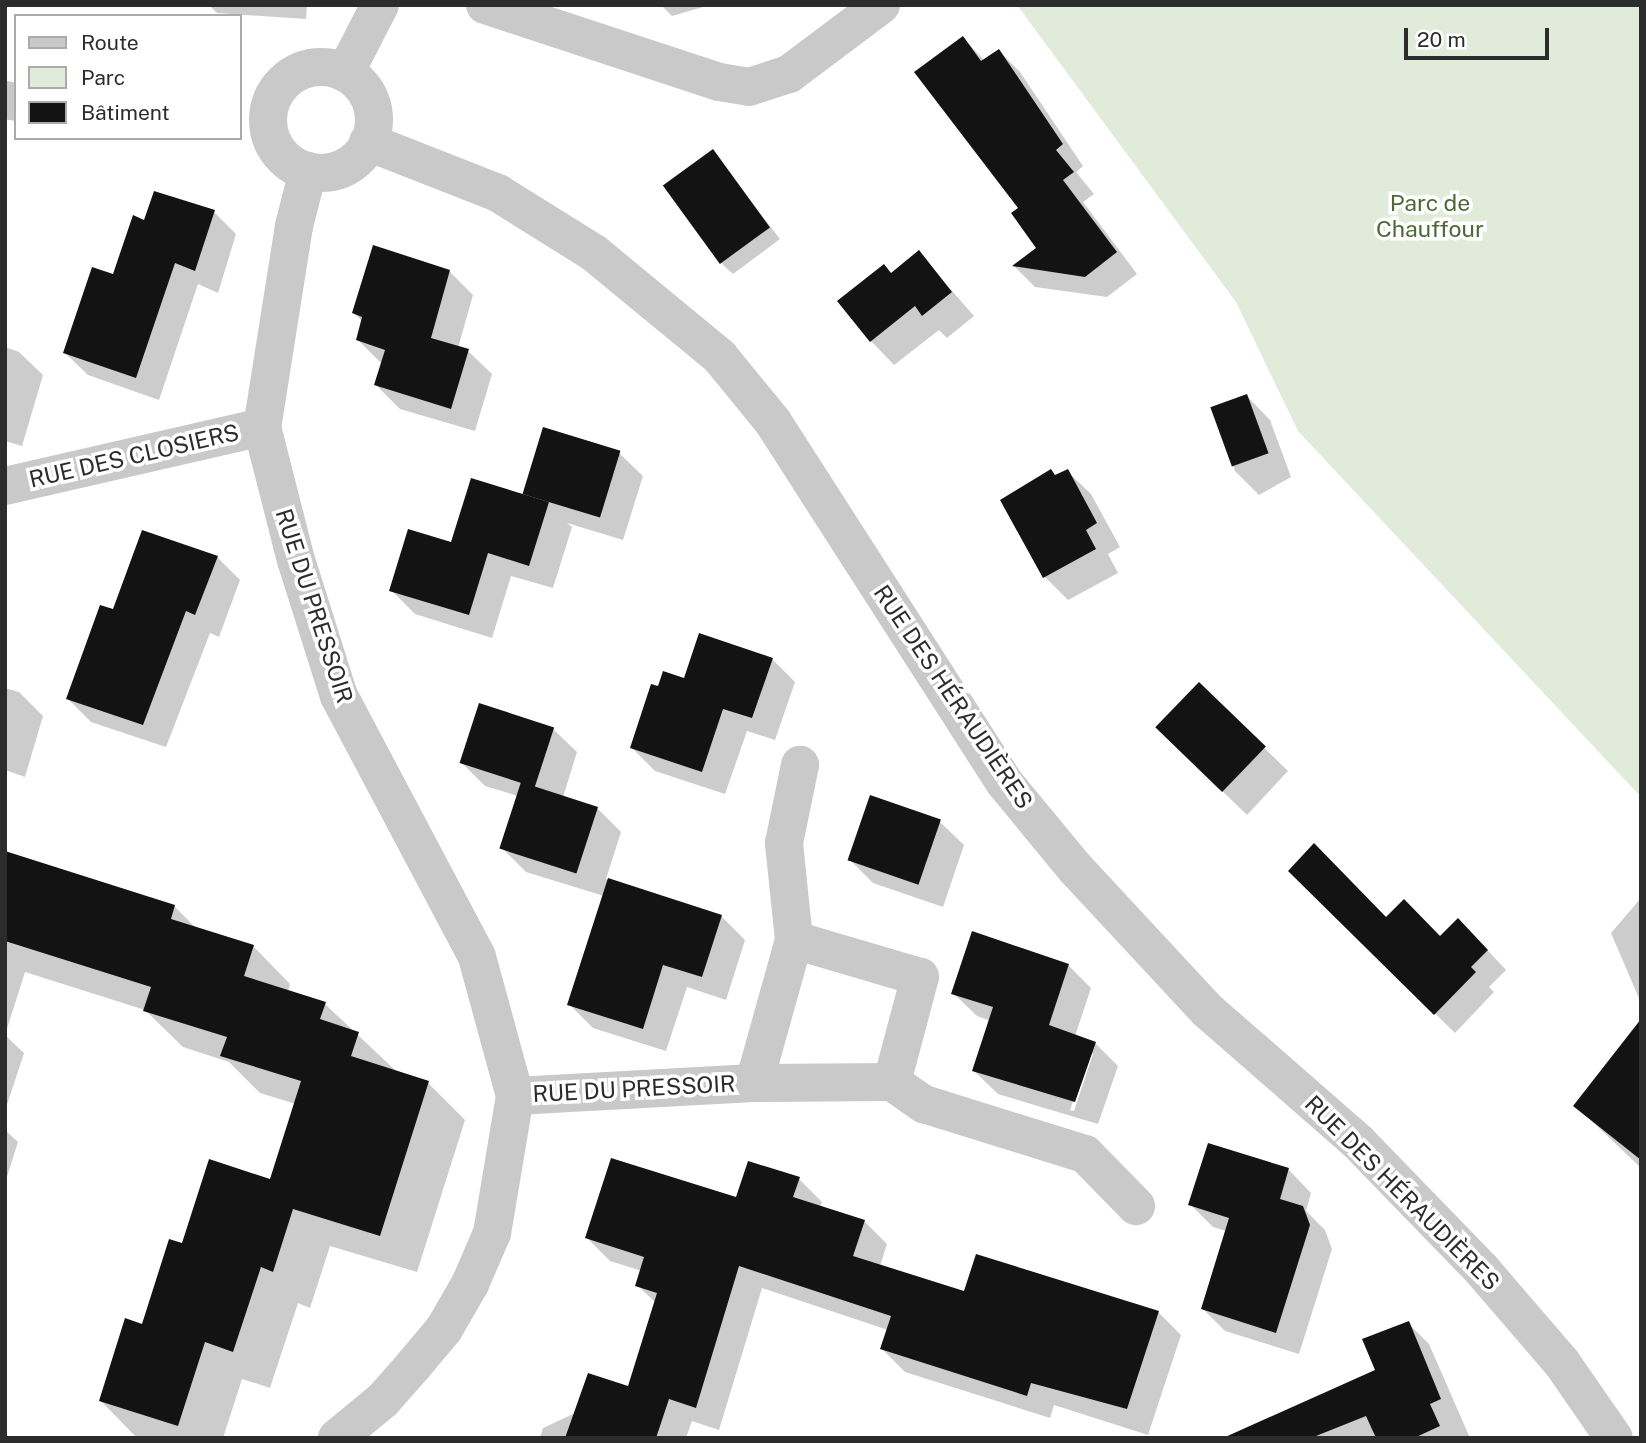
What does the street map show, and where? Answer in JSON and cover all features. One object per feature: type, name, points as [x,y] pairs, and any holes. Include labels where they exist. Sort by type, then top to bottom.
[{"type":"street","points":[[345,73],[380,5]]},
{"type":"street","points":[[485,5],[719,82],[748,87],[789,74],[881,5]]},
{"type":"street","points":[[317,67],[345,73],[361,85],[370,103],[374,122],[369,142],[356,159],[340,169],[308,171],[290,163],[274,146],[254,114],[299,71],[317,67]]},
{"type":"street","name":"RUE DES HÉRAUDIÈRES","points":[[369,142],[498,193],[594,253],[720,357],[773,422],[1004,782],[1074,868],[1208,1011],[1358,1142],[1482,1270],[1562,1363],[1614,1438]]},
{"type":"street","name":"RUE DU PRESSOIR","points":[[308,171],[294,226],[262,426],[296,560],[339,696],[477,957],[515,1096],[492,1233],[470,1284],[444,1329],[383,1401],[337,1438]]},
{"type":"street","name":"RUE DES CLOSIERS","points":[[5,486],[262,426]]},
{"type":"street","name":"RUE DU PRESSOIR","points":[[754,1083],[794,940],[784,843],[800,765]]},
{"type":"street","points":[[794,940],[920,977],[892,1082],[924,1104],[1085,1154],[1136,1206]]},
{"type":"street","name":"RUE DU PRESSOIR","points":[[515,1096],[754,1083],[892,1082]]},
{"type":"green space","name":"Parc de Chauffour","points":[[1017,5],[1641,5],[1641,797],[1298,431],[1236,302]]},
{"type":"building","points":[[963,36],[981,61],[999,49],[1063,144],[1056,150],[1074,172],[1063,180],[1117,252],[1085,277],[1012,266],[1036,248],[1011,213],[1018,208],[914,72]]},
{"type":"building","points":[[713,149],[770,227],[720,264],[663,185]]},
{"type":"building","points":[[154,191],[215,210],[195,271],[175,263],[136,378],[63,353],[92,267],[113,274],[133,215],[144,220]]},
{"type":"building","points":[[373,245],[450,270],[431,338],[469,349],[451,409],[374,385],[385,350],[356,340],[362,317],[352,313]]},
{"type":"building","points":[[919,250],[952,292],[922,316],[915,306],[870,342],[837,301],[884,264],[891,273]]},
{"type":"building","points":[[1247,394],[1269,453],[1232,467],[1210,407]]},
{"type":"building","points":[[543,427],[620,451],[600,518],[523,494]]},
{"type":"building","points":[[1051,469],[1055,475],[1068,469],[1097,523],[1086,530],[1096,549],[1043,578],[1000,500]]},
{"type":"building","points":[[471,478],[549,502],[529,566],[488,553],[469,615],[389,591],[408,529],[451,542]]},
{"type":"building","points":[[142,530],[218,556],[195,615],[186,611],[143,725],[66,699],[100,605],[113,609]]},
{"type":"building","points":[[699,633],[773,658],[752,718],[723,709],[702,772],[630,748],[651,684],[658,686],[663,671],[684,678]]},
{"type":"building","points":[[1199,682],[1266,747],[1222,792],[1155,727]]},
{"type":"building","points":[[479,703],[554,727],[535,787],[460,763]]},
{"type":"building","points":[[521,782],[598,807],[576,874],[499,849]]},
{"type":"building","points":[[870,795],[941,819],[918,885],[848,860]]},
{"type":"building","points":[[1314,843],[1386,917],[1404,899],[1440,936],[1458,918],[1488,950],[1471,967],[1476,972],[1434,1015],[1288,871]]},
{"type":"building","points":[[5,851],[175,905],[171,919],[254,945],[244,976],[326,1002],[320,1019],[359,1032],[351,1056],[429,1081],[380,1236],[293,1209],[273,1272],[261,1267],[233,1352],[205,1342],[178,1426],[99,1401],[125,1318],[142,1324],[169,1239],[182,1243],[209,1159],[270,1179],[301,1081],[220,1056],[227,1037],[143,1011],[151,987],[5,941]]},
{"type":"building","points":[[608,878],[722,915],[702,977],[663,965],[643,1029],[567,1005]]},
{"type":"building","points":[[972,931],[1069,964],[1049,1025],[1096,1042],[1075,1102],[972,1071],[993,1007],[951,994]]},
{"type":"building","points":[[1641,1019],[1641,1160],[1573,1106]]},
{"type":"building","points":[[1208,1143],[1289,1168],[1280,1199],[1303,1206],[1310,1225],[1276,1333],[1201,1309],[1229,1218],[1188,1205]]},
{"type":"building","points":[[611,1158],[736,1197],[748,1161],[800,1177],[793,1197],[865,1220],[853,1256],[964,1291],[976,1254],[1159,1311],[1127,1409],[1031,1383],[1027,1396],[880,1349],[891,1316],[739,1266],[696,1408],[669,1399],[656,1438],[565,1438],[588,1373],[628,1386],[657,1293],[635,1286],[644,1257],[585,1238]]},
{"type":"building","points":[[1409,1321],[1441,1399],[1430,1404],[1440,1426],[1414,1438],[1376,1438],[1366,1416],[1311,1438],[1223,1438],[1375,1370],[1362,1339]]}]
